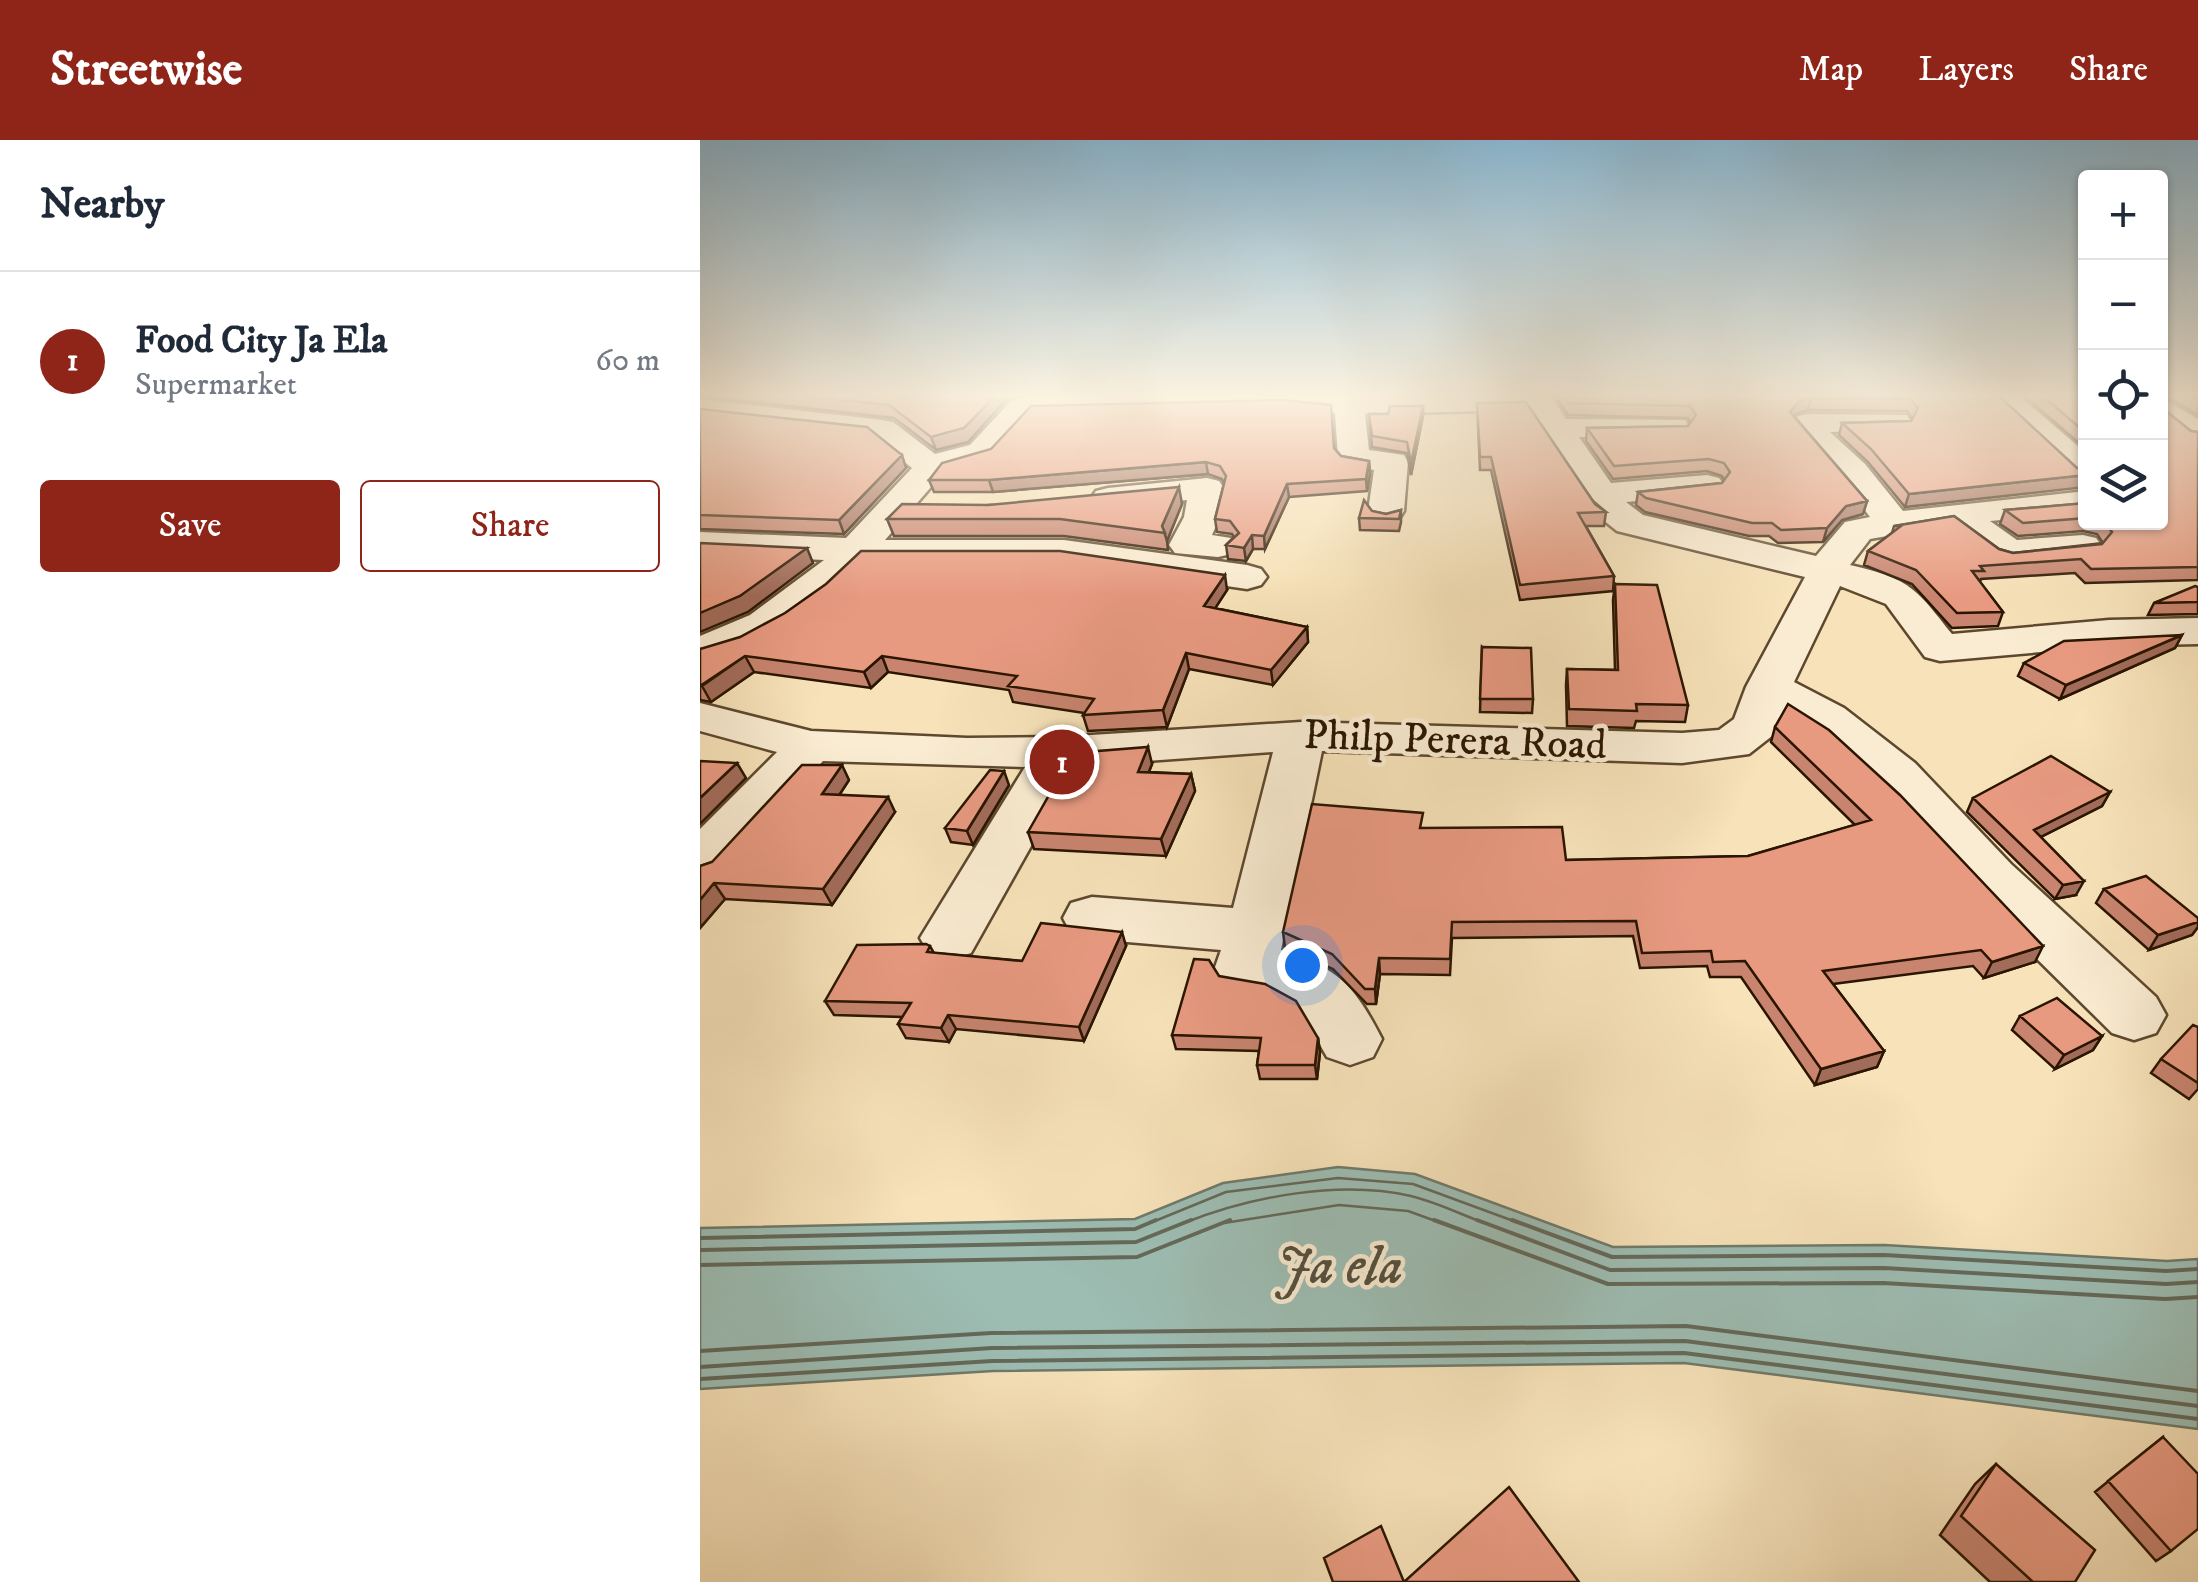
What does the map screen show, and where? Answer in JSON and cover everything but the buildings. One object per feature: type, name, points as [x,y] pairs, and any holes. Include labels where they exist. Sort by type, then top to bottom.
[{"type":"street","points":[[923,461],[929,466]]},
{"type":"street","points":[[929,466],[946,461]]},
{"type":"street","points":[[1385,461],[1392,462],[1386,512]]},
{"type":"street","points":[[1582,461],[1602,494],[1630,523],[1874,582],[1900,595],[1940,648],[2109,633],[2198,631]]},
{"type":"street","points":[[1843,461],[1892,522]]},
{"type":"street","points":[[700,652],[765,624],[831,576],[926,476],[929,466]]},
{"type":"street","points":[[1602,494],[1708,486]]},
{"type":"street","points":[[1083,501],[1207,488],[1202,517],[1188,545],[1218,546]]},
{"type":"street","name":"Philp Perera Road","points":[[700,717],[810,746],[1060,752],[1301,736],[1682,748],[1732,744],[1755,726],[1768,686],[1837,554],[1858,530],[1957,513],[2078,502]]},
{"type":"street","points":[[896,506],[943,508]]},
{"type":"street","points":[[1957,513],[2010,552],[2083,546]]},
{"type":"street","points":[[700,543],[856,550],[1064,552],[1247,576]]},
{"type":"street","points":[[1768,686],[1827,718],[1897,774],[1992,878],[2134,1015]]},
{"type":"street","points":[[1301,736],[1245,970],[1280,973],[1323,995],[1350,1038]]},
{"type":"street","points":[[700,862],[810,746]]},
{"type":"street","points":[[950,938],[1060,752]]},
{"type":"street","points":[[1092,918],[1256,931]]},
{"type":"water","name":"Ja ela","points":[[1338,1167],[1415,1174],[1613,1247],[1884,1245],[2167,1261],[2198,1259],[2198,1429],[1684,1363],[993,1371],[700,1389],[700,1228],[1135,1219],[1223,1183]]},
{"type":"place","name":"Food City Ja Ela","points":[[1062,762]]}]
